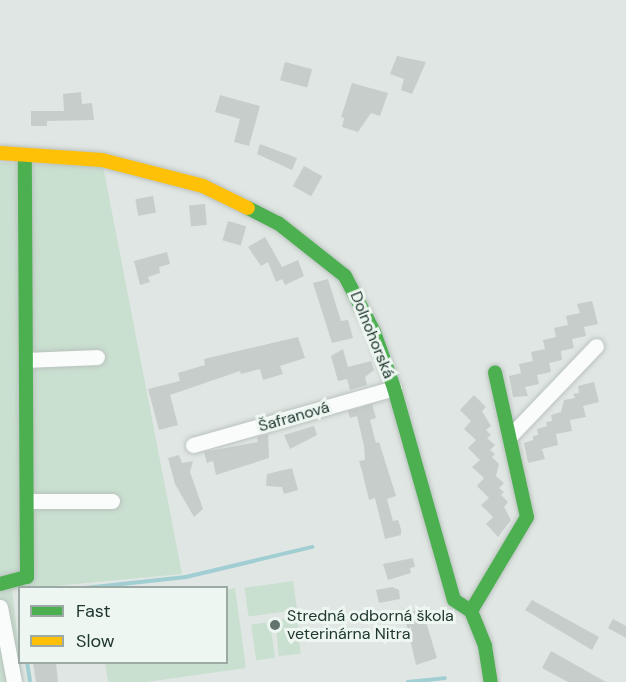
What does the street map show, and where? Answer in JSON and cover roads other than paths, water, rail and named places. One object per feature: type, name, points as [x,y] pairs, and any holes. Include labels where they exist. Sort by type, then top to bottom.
[{"type":"street","name":"Dolnohorská","points":[[0,153],[102,160],[203,186],[278,223],[324,257],[354,288],[394,388],[454,600],[471,610],[485,646],[491,682]]},
{"type":"street","points":[[0,584],[27,577],[25,155]]},
{"type":"street","points":[[511,435],[596,346]]},
{"type":"street","points":[[26,360],[98,357]]},
{"type":"street","points":[[471,610],[526,517],[511,435],[495,373]]},
{"type":"street","name":"Šafranová","points":[[193,446],[394,388]]},
{"type":"street","points":[[27,501],[112,501]]},
{"type":"street","points":[[0,607],[14,682]]},
{"type":"waterway","points":[[103,586],[186,577],[312,547]]},
{"type":"waterway","points":[[27,664],[30,682]]},
{"type":"waterway","points":[[408,682],[445,678]]},
{"type":"place","name":"Stredná odborná škola veterinárna Nitra","points":[[275,625]]}]
